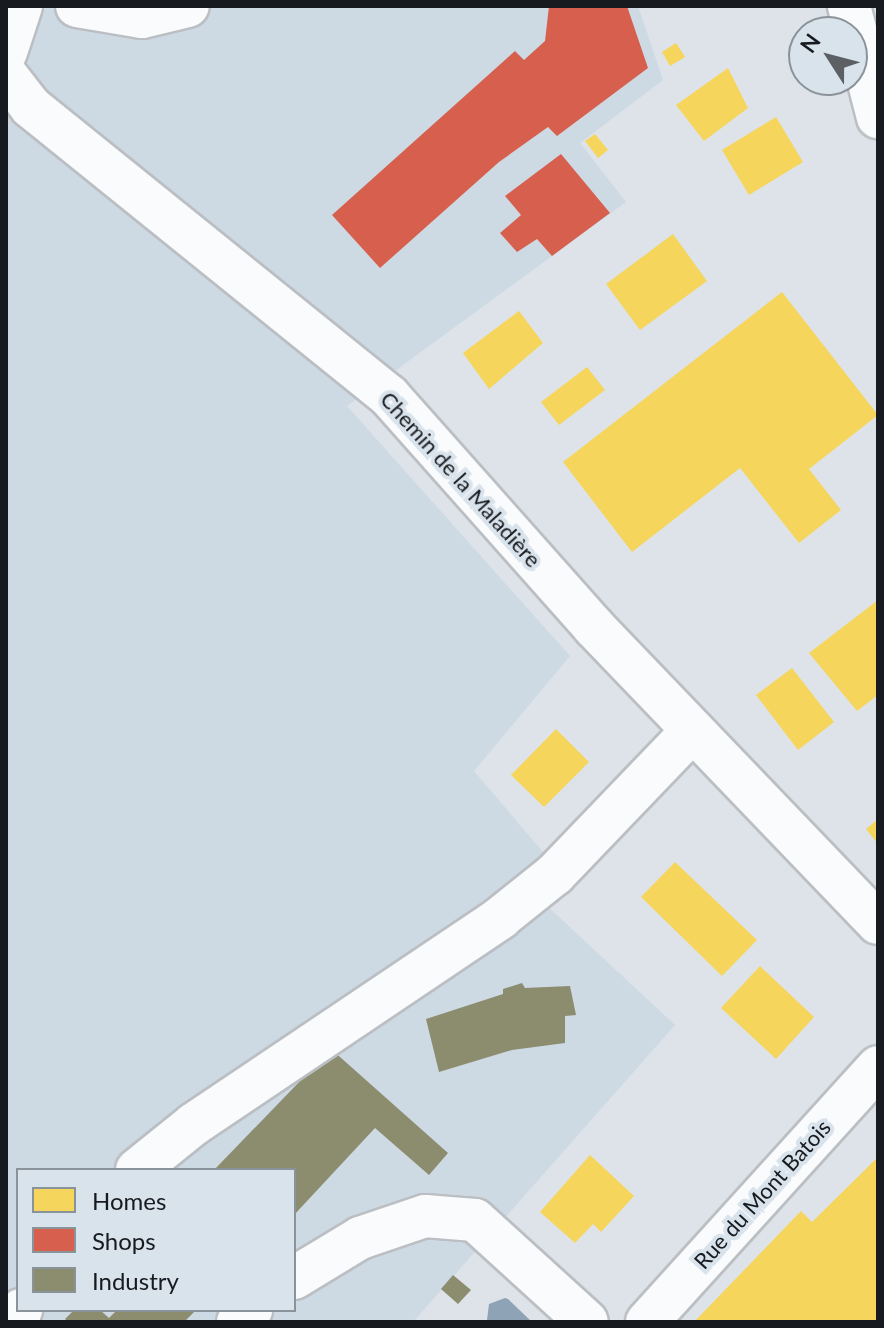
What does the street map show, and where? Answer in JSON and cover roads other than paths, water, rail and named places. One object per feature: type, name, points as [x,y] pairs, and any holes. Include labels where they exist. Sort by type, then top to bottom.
[{"type":"street","points":[[6,52],[21,6]]},
{"type":"street","points":[[77,6],[142,17],[188,6]]},
{"type":"street","points":[[849,6],[878,117]]},
{"type":"street","name":"Chemin de la Maladière","points":[[6,75],[31,107],[389,396],[693,730],[878,923]]},
{"type":"street","points":[[139,1168],[194,1124],[500,918],[555,874],[693,730]]},
{"type":"street","name":"Rue du Mont Batois","points":[[647,1322],[878,1067]]},
{"type":"street","points":[[296,1277],[360,1238],[425,1216],[475,1220],[587,1322]]},
{"type":"water","points":[[505,1298],[532,1322],[487,1320],[489,1304]]}]
